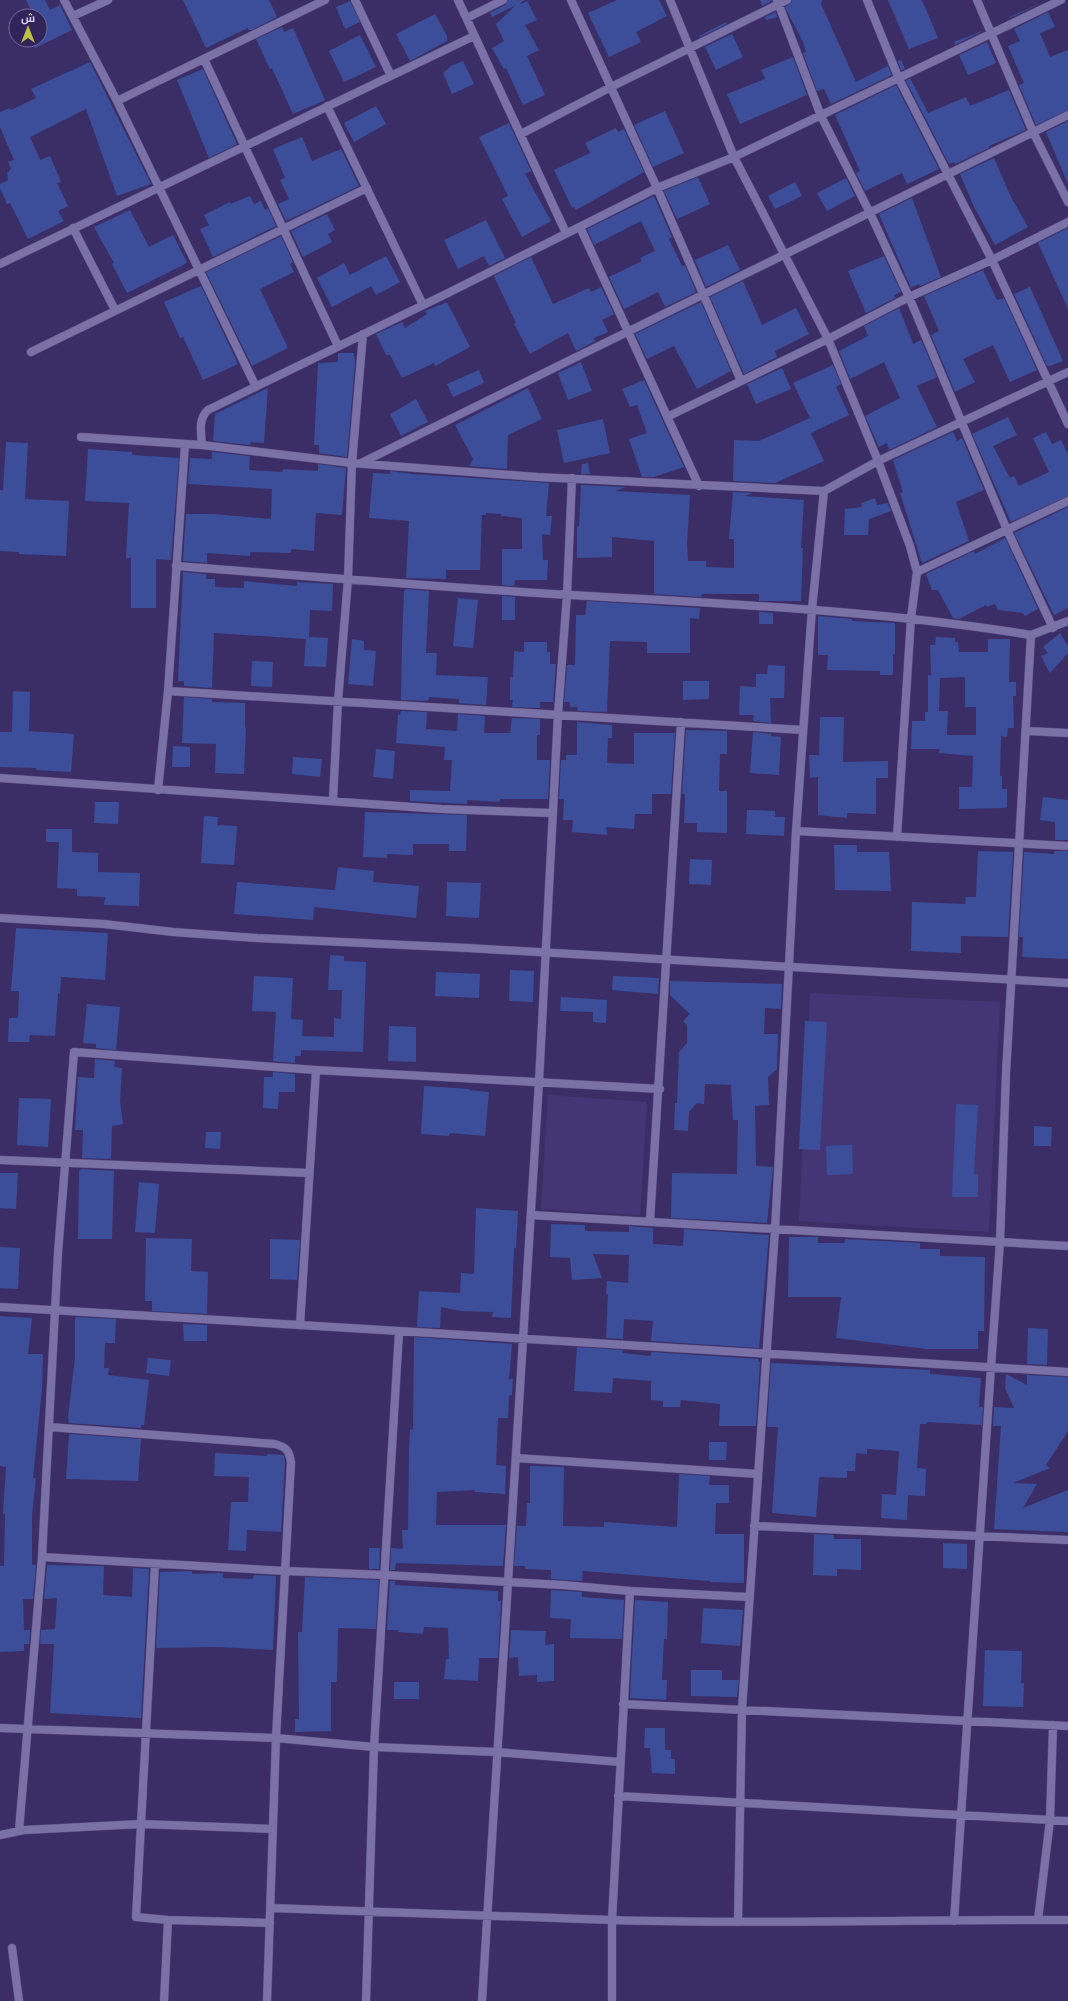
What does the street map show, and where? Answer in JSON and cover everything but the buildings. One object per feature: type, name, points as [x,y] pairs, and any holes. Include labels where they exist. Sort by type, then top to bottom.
[{"type":"street","points":[[64,0],[118,102],[256,386]]},
{"type":"street","points":[[73,16],[108,0]]},
{"type":"street","points":[[118,102],[325,0]]},
{"type":"street","points":[[355,0],[391,76]]},
{"type":"street","points":[[458,0],[566,233]]},
{"type":"street","points":[[467,18],[503,0]]},
{"type":"street","points":[[571,0],[658,188],[741,381]]},
{"type":"street","points":[[670,0],[734,156],[828,339],[878,461],[910,546],[917,572],[912,618],[897,837]]},
{"type":"street","points":[[521,134],[778,2],[786,0]]},
{"type":"street","points":[[867,0],[899,79],[992,260],[1068,424]]},
{"type":"street","points":[[977,0],[1033,132],[1068,202]]},
{"type":"street","points":[[202,445],[200,422],[208,410],[658,188],[734,156],[821,116],[1061,0]]},
{"type":"street","points":[[778,2],[821,116],[870,213],[908,297],[1007,530],[1053,628]]},
{"type":"street","points":[[0,264],[474,36]]},
{"type":"street","points":[[204,59],[338,346]]},
{"type":"street","points":[[327,106],[423,305]]},
{"type":"street","points":[[360,464],[1068,115]]},
{"type":"street","points":[[31,352],[367,188]]},
{"type":"street","points":[[667,417],[828,339],[908,297],[992,260],[1068,222]]},
{"type":"street","points":[[580,227],[699,486]]},
{"type":"street","points":[[73,228],[115,310]]},
{"type":"street","points":[[333,800],[338,701],[348,580],[352,463],[363,334]]},
{"type":"street","points":[[81,437],[202,445],[360,464],[537,477],[824,491],[878,461],[960,421],[1068,372]]},
{"type":"street","points":[[158,790],[168,691],[185,444]]},
{"type":"street","points":[[482,2001],[496,1752],[524,1339],[539,1082],[552,813],[567,595],[572,478]]},
{"type":"street","points":[[738,1922],[742,1709],[774,1230],[796,831],[812,609],[824,491]]},
{"type":"street","points":[[917,572],[1068,501]]},
{"type":"street","points":[[176,566],[348,580],[567,595],[812,609],[912,618],[1031,635],[1053,628],[1068,621]]},
{"type":"street","points":[[954,1921],[1000,1242],[1006,1073],[1027,731],[1031,635]]},
{"type":"street","points":[[168,691],[803,730]]},
{"type":"street","points":[[650,1222],[660,1089],[682,722]]},
{"type":"street","points":[[1027,731],[1068,733]]},
{"type":"street","points":[[0,778],[158,790],[333,800],[441,809],[552,813]]},
{"type":"street","points":[[796,831],[1068,846]]},
{"type":"street","points":[[0,918],[104,924],[173,932],[257,938],[405,944],[1068,983]]},
{"type":"street","points":[[19,1831],[42,1557],[55,1312],[74,1052],[316,1070],[660,1089]]},
{"type":"street","points":[[300,1325],[316,1070]]},
{"type":"street","points":[[0,1160],[65,1164],[309,1173]]},
{"type":"street","points":[[531,1216],[1068,1246]]},
{"type":"street","points":[[0,1307],[55,1312],[300,1325],[766,1355],[1068,1372]]},
{"type":"street","points":[[366,2001],[374,1747],[399,1332]]},
{"type":"street","points":[[49,1428],[275,1444],[286,1447],[289,1453],[291,1462],[276,1738],[267,2001]]},
{"type":"street","points":[[516,1458],[758,1474]]},
{"type":"street","points":[[754,1526],[1068,1540]]},
{"type":"street","points":[[42,1557],[385,1575],[749,1597]]},
{"type":"street","points":[[155,1564],[136,1917],[168,1920],[270,1923]]},
{"type":"street","points":[[612,2001],[612,1920],[630,1591]]},
{"type":"street","points":[[623,1704],[1053,1724],[1068,1726]]},
{"type":"street","points":[[1038,1920],[1050,1820],[1053,1724]]},
{"type":"street","points":[[0,1728],[276,1738],[374,1747],[496,1752],[620,1762]]},
{"type":"street","points":[[618,1796],[740,1804],[961,1814],[1068,1821]]},
{"type":"street","points":[[0,1835],[19,1831],[142,1824],[273,1829]]},
{"type":"street","points":[[271,1908],[488,1914],[612,1920],[738,1922],[1068,1920]]},
{"type":"street","points":[[164,2001],[168,1920]]},
{"type":"street","points":[[12,1948],[19,2001]]},
{"type":"shaded area","points":[[810,993],[1000,1002],[989,1232],[799,1221]]},
{"type":"shaded area","points":[[548,1095],[647,1102],[640,1215],[541,1209]]}]
